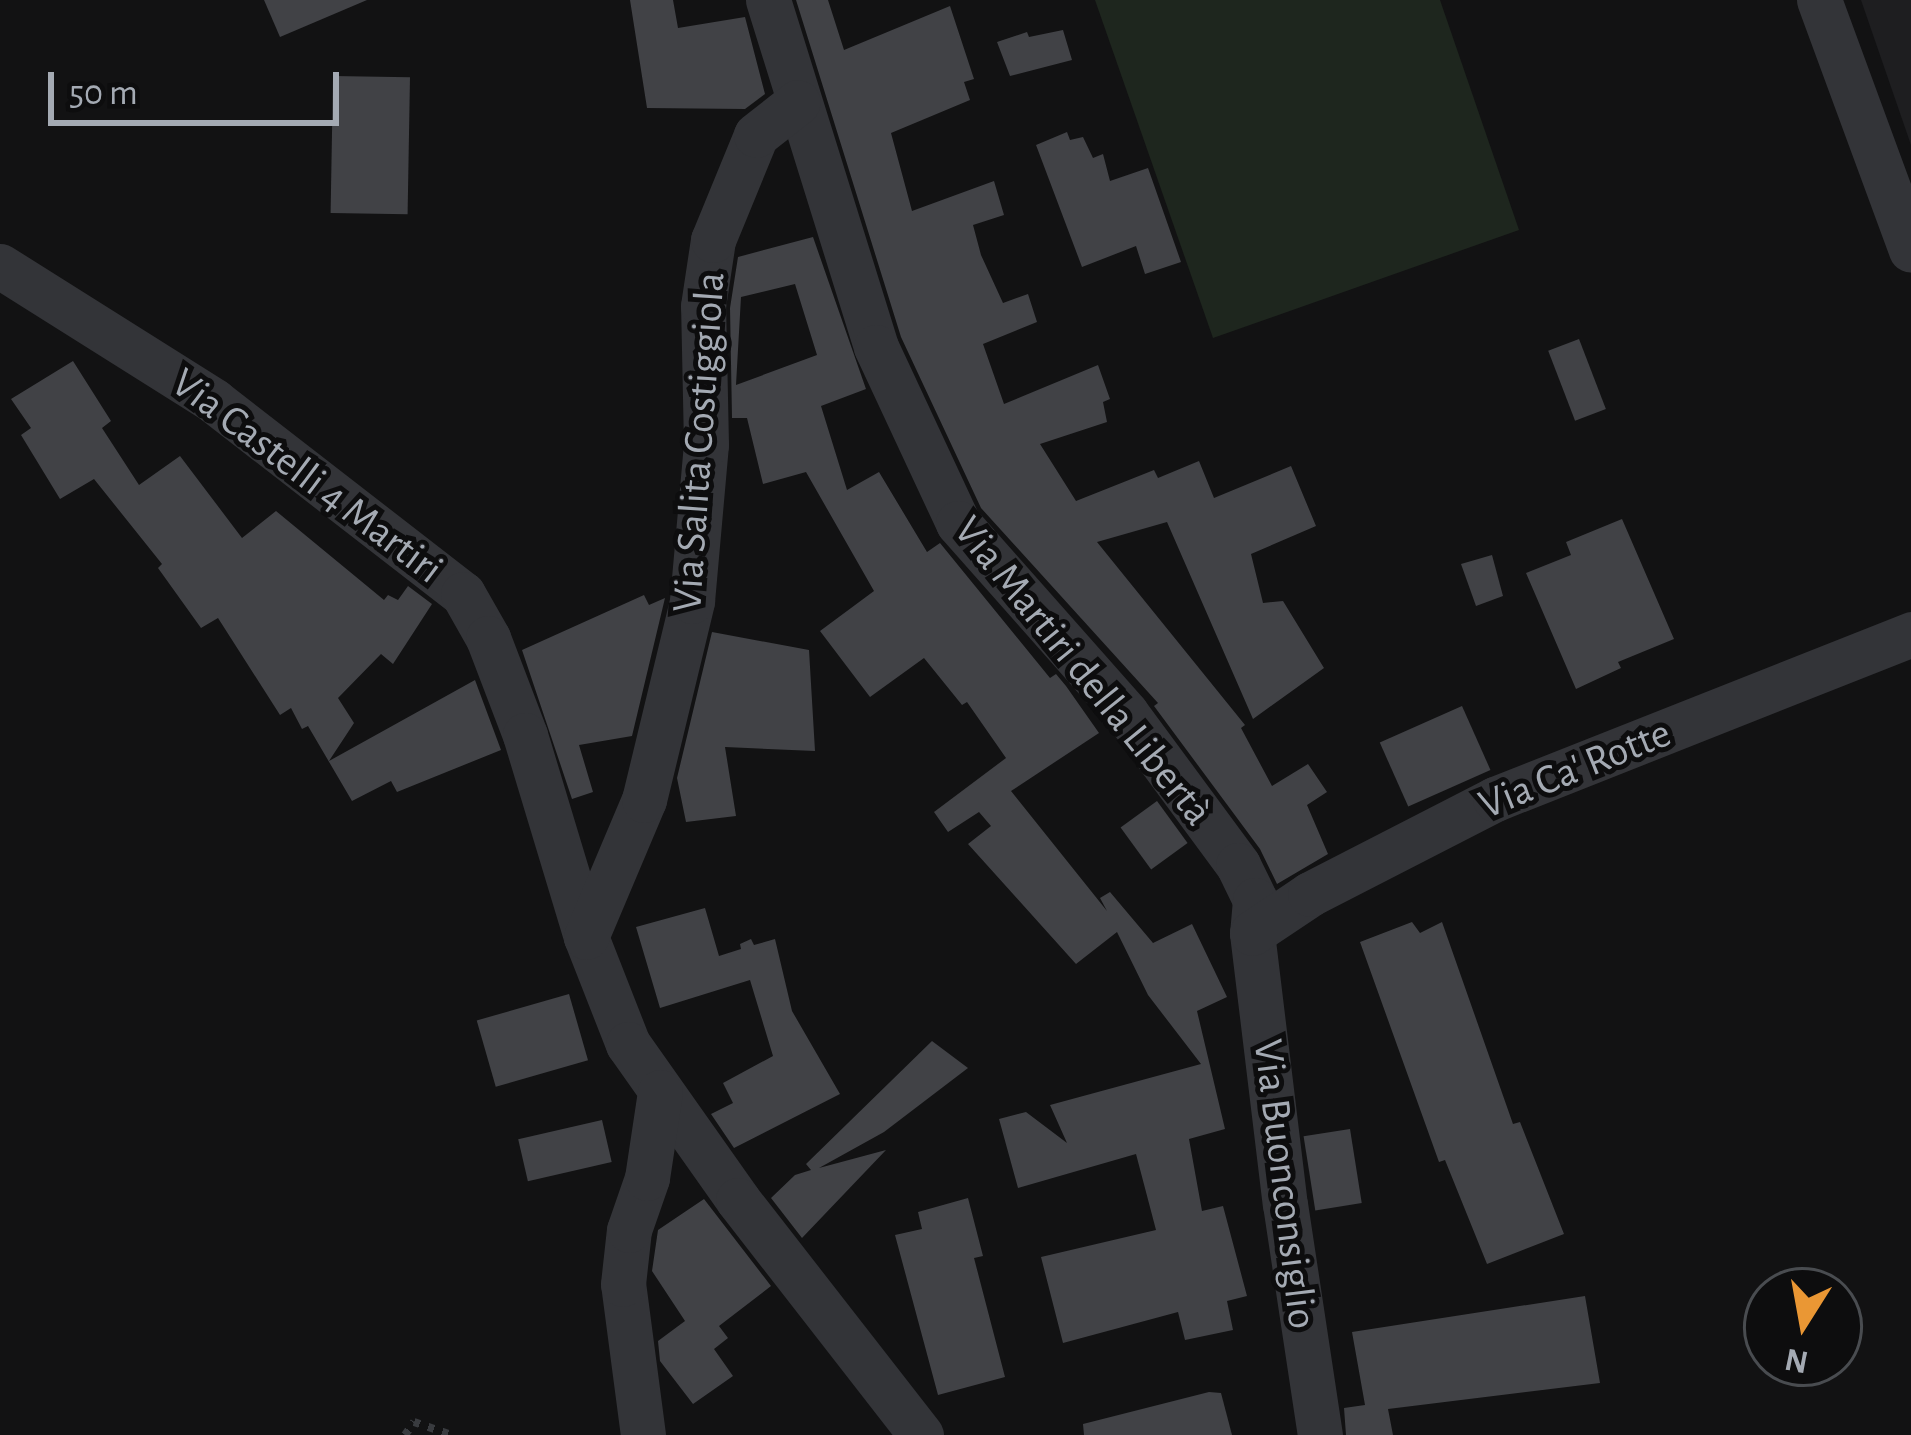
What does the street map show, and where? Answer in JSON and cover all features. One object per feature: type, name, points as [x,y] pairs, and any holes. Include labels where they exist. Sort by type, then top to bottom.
[{"type":"street","name":"Via Martiri della Libertà","points":[[768,0],[876,347],[958,523],[1083,661],[1225,846],[1255,900],[1252,933]]},
{"type":"street","points":[[1819,0],[1911,250]]},
{"type":"street","name":"Via Salita Costiggiola","points":[[586,938],[644,800],[692,601],[706,446],[703,306],[713,240],[757,135],[798,102]]},
{"type":"street","name":"Via Castelli 4 Martiri","points":[[0,266],[214,401],[463,594],[488,638],[521,722],[586,938],[628,1044],[921,1435]]},
{"type":"street","name":"Via Ca' Rotte","points":[[1252,933],[1310,894],[1495,799],[1911,634]]},
{"type":"street","name":"Via Buonconsiglio","points":[[1252,933],[1320,1435]]},
{"type":"street","points":[[643,1435],[623,1284],[629,1230],[647,1178],[660,1091]]},
{"type":"path","points":[[405,1435],[414,1422],[451,1435]]},
{"type":"shaded area","points":[[1095,0],[1440,0],[1519,230],[1213,338]]},
{"type":"shaded area","points":[[1861,0],[1911,0],[1911,145]]},
{"type":"building","points":[[264,0],[367,0],[280,37]]},
{"type":"building","points":[[630,0],[673,0],[678,28],[745,17],[765,94],[745,109],[647,108]]},
{"type":"building","points":[[796,0],[828,0],[844,50],[950,6],[974,79],[964,82],[970,100],[891,133],[912,211],[994,181],[1004,215],[973,225],[981,255],[1003,303],[1028,294],[1037,322],[983,344],[1004,404],[1098,365],[1110,399],[1103,402],[1107,422],[1040,444],[1076,501],[1154,470],[1158,478],[1199,461],[1214,498],[1291,466],[1316,526],[1251,554],[1263,603],[1283,601],[1324,668],[1253,719],[1167,522],[1097,542],[1245,725],[1241,728],[1272,786],[1308,764],[1327,792],[1307,805],[1328,854],[1277,884],[1260,849],[1154,706],[1158,703],[981,508],[901,337]]},
{"type":"building","points":[[1063,30],[1072,60],[1010,76],[997,42],[1027,32],[1029,37]]},
{"type":"building","points":[[333,76],[410,77],[408,214],[331,213]]},
{"type":"building","points":[[1067,132],[1070,140],[1083,137],[1093,158],[1103,154],[1110,181],[1148,168],[1181,262],[1145,274],[1136,246],[1082,267],[1036,145]]},
{"type":"building","points":[[813,237],[866,389],[821,406],[847,490],[879,472],[927,552],[940,543],[1050,678],[1056,674],[1066,686],[1099,733],[1011,791],[1107,911],[1100,898],[1110,892],[1153,943],[1192,924],[1227,997],[1197,1011],[1225,1129],[1189,1139],[1202,1211],[1223,1206],[1247,1296],[1227,1301],[1233,1330],[1185,1340],[1178,1312],[1063,1343],[1041,1257],[1156,1230],[1136,1154],[1018,1188],[999,1119],[1026,1112],[1067,1143],[1050,1105],[1201,1064],[1148,995],[1117,932],[1076,964],[968,844],[991,826],[979,812],[948,832],[934,812],[1006,758],[967,702],[962,705],[924,658],[870,697],[820,631],[874,591],[806,472],[763,484],[747,418],[732,418],[730,308],[738,257]],"holes":[[[795,284],[817,355],[736,385],[741,297]]]},
{"type":"building","points":[[1579,339],[1606,409],[1575,421],[1548,351]]},
{"type":"building","points":[[73,361],[111,421],[102,428],[139,485],[180,456],[242,538],[276,511],[384,600],[388,595],[398,600],[408,586],[432,604],[393,664],[381,654],[338,698],[354,723],[329,761],[475,680],[501,750],[397,792],[391,781],[352,801],[308,726],[302,729],[291,708],[280,715],[218,618],[201,628],[158,568],[162,564],[94,479],[60,499],[21,435],[31,428],[11,399]]},
{"type":"building","points":[[1622,519],[1674,639],[1618,662],[1621,668],[1576,689],[1526,573],[1571,555],[1566,542]]},
{"type":"building","points":[[1492,555],[1503,596],[1476,606],[1461,564]]},
{"type":"building","points":[[644,595],[649,605],[665,598],[632,736],[579,745],[593,792],[572,799],[522,650]]},
{"type":"building","points":[[712,632],[809,650],[815,751],[725,747],[736,816],[686,822],[677,778]]},
{"type":"building","points":[[1462,706],[1490,770],[1408,807],[1380,743]]},
{"type":"building","points":[[1157,801],[1188,843],[1151,870],[1121,827]]},
{"type":"building","points":[[705,908],[719,956],[741,949],[740,944],[751,939],[754,945],[775,939],[792,1011],[840,1094],[734,1148],[711,1114],[733,1103],[723,1083],[773,1056],[750,980],[660,1008],[636,927]]},
{"type":"building","points":[[1412,922],[1420,933],[1442,922],[1513,1124],[1520,1122],[1564,1234],[1487,1264],[1445,1160],[1439,1162],[1360,942]]},
{"type":"building","points":[[569,994],[588,1060],[496,1087],[477,1020]]},
{"type":"building","points":[[932,1041],[968,1068],[884,1132],[819,1168],[886,1150],[802,1238],[771,1198],[795,1175],[811,1170],[806,1164]]},
{"type":"building","points":[[602,1120],[612,1162],[528,1181],[518,1139]]},
{"type":"building","points":[[1350,1129],[1362,1203],[1315,1210],[1304,1136]]},
{"type":"building","points":[[968,1198],[983,1256],[974,1258],[1005,1377],[938,1395],[895,1235],[922,1229],[918,1212]]},
{"type":"building","points":[[704,1199],[771,1286],[719,1326],[728,1338],[714,1349],[733,1376],[693,1404],[660,1361],[658,1341],[685,1321],[652,1271],[658,1230]]},
{"type":"building","points":[[1585,1296],[1600,1383],[1388,1409],[1393,1435],[1346,1435],[1344,1408],[1365,1405],[1352,1332]]},
{"type":"building","points":[[1209,1392],[1221,1393],[1232,1435],[1084,1435],[1083,1424]]}]
